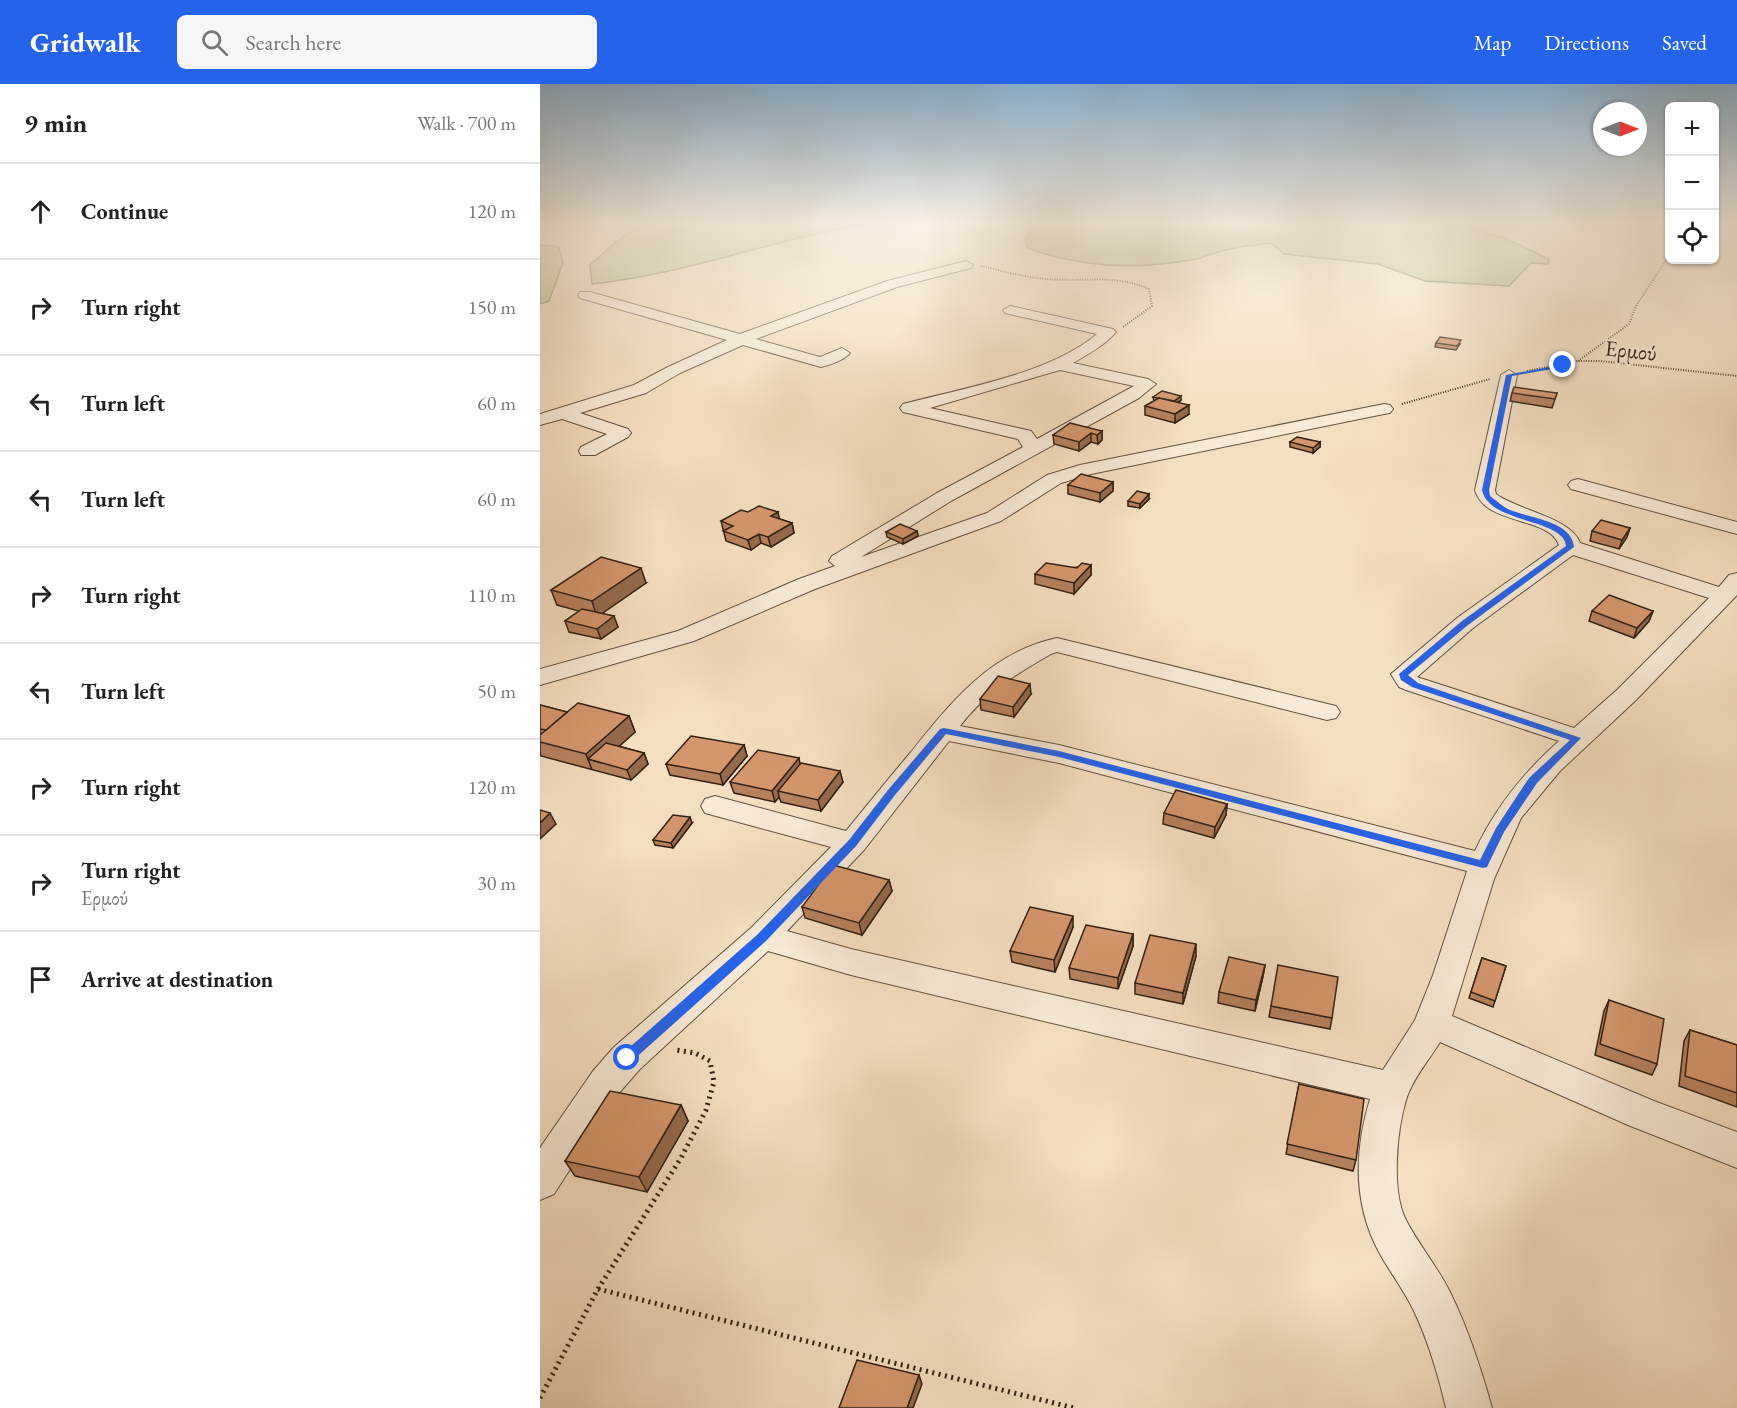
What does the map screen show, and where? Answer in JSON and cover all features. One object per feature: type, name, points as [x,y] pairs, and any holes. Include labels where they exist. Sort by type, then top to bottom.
[{"type":"street","points":[[540,420],[640,389],[740,339],[890,285]]},
{"type":"street","points":[[585,295],[821,362],[842,353]]},
{"type":"street","points":[[1010,310],[1108,332]]},
{"type":"street","points":[[1029,450],[916,425],[902,418],[1033,376],[1092,346],[1108,332]]},
{"type":"street","points":[[807,584],[862,546],[944,496],[1148,384],[1058,365]]},
{"type":"street","points":[[1509,375],[1485,490],[1487,497],[1506,511],[1555,528],[1569,540],[1570,547]]},
{"type":"street","points":[[540,406],[621,431],[622,433],[588,452]]},
{"type":"street","points":[[543,678],[686,636],[807,584],[994,517],[1054,479],[1087,469],[1384,409]]},
{"type":"street","points":[[1578,485],[1737,528]]},
{"type":"street","points":[[1570,547],[1679,580],[1730,588]]},
{"type":"street","points":[[1570,547],[1465,623],[1403,674],[1404,678],[1415,685],[1577,738]]},
{"type":"street","points":[[1468,1408],[1462,1379],[1445,1328],[1419,1278],[1390,1235],[1379,1196],[1378,1148],[1392,1088],[1432,1023],[1483,864],[1500,831],[1533,780],[1613,708],[1730,588]]},
{"type":"street","points":[[540,1181],[606,1082],[627,1058],[762,937],[853,843],[891,792],[944,731],[965,702],[994,677],[1052,645],[1327,712]]},
{"type":"street","points":[[944,731],[1059,754],[1483,864]]},
{"type":"street","points":[[715,806],[853,843]]},
{"type":"street","points":[[762,937],[851,962],[1392,1088]]},
{"type":"street","points":[[1432,1023],[1641,1113],[1737,1150]]},
{"type":"path","points":[[1108,332],[1131,323],[1152,306],[1149,289],[1138,285]]},
{"type":"path","points":[[1578,361],[1629,324],[1649,285]]},
{"type":"path","name":"Ερμού","points":[[1384,409],[1509,375],[1578,361],[1600,361],[1737,376]]},
{"type":"path","points":[[540,1398],[598,1289],[681,1158],[706,1110],[714,1082],[710,1061],[695,1053],[673,1050]]},
{"type":"path","points":[[598,1289],[1074,1408]]},
{"type":"green space","points":[[540,285],[555,285],[549,301],[540,304]]},
{"type":"building","points":[[1440,337],[1461,340],[1457,346],[1436,343]]},
{"type":"building","points":[[1514,387],[1557,393],[1555,399],[1512,393]]},
{"type":"building","points":[[1162,391],[1181,396],[1174,401],[1153,397]]},
{"type":"building","points":[[1159,398],[1189,405],[1175,414],[1145,406]]},
{"type":"building","points":[[1070,423],[1102,431],[1097,435],[1091,433],[1079,442],[1053,435]]},
{"type":"building","points":[[1297,437],[1320,442],[1313,448],[1290,442]]},
{"type":"building","points":[[1081,474],[1113,482],[1100,493],[1068,485]]},
{"type":"building","points":[[1137,491],[1149,494],[1140,504],[1128,501]]},
{"type":"building","points":[[759,506],[778,512],[771,516],[792,523],[768,537],[759,534],[748,540],[723,531],[733,526],[721,521],[741,510],[748,512]]},
{"type":"building","points":[[1601,520],[1630,528],[1622,540],[1592,531]]},
{"type":"building","points":[[900,524],[917,531],[903,539],[886,532]]},
{"type":"building","points":[[601,557],[641,568],[592,601],[551,590]]},
{"type":"building","points":[[1046,563],[1077,568],[1082,563],[1091,565],[1074,583],[1035,574]]},
{"type":"building","points":[[1609,595],[1653,611],[1637,628],[1592,611]]},
{"type":"building","points":[[582,609],[614,616],[597,629],[565,621]]},
{"type":"building","points":[[998,676],[1030,684],[1013,707],[980,699]]},
{"type":"building","points":[[578,703],[629,716],[586,754],[540,742],[540,735]]},
{"type":"building","points":[[540,705],[567,712],[546,730],[540,729]]},
{"type":"building","points":[[691,736],[744,745],[720,774],[666,764]]},
{"type":"building","points":[[606,743],[644,753],[627,770],[588,759]]},
{"type":"building","points":[[758,750],[799,758],[772,791],[730,782]]},
{"type":"building","points":[[801,763],[840,771],[818,800],[778,791]]},
{"type":"building","points":[[1176,790],[1227,804],[1215,827],[1164,813]]},
{"type":"building","points":[[540,810],[550,813],[540,823]]},
{"type":"building","points":[[673,815],[690,817],[671,843],[653,840]]},
{"type":"building","points":[[833,865],[889,880],[859,923],[802,907]]},
{"type":"building","points":[[1030,907],[1073,916],[1054,960],[1010,951]]},
{"type":"building","points":[[1086,925],[1133,934],[1118,978],[1069,968]]},
{"type":"building","points":[[1150,935],[1196,944],[1183,993],[1135,983]]},
{"type":"building","points":[[1229,957],[1265,965],[1256,1000],[1219,992]]},
{"type":"building","points":[[1482,958],[1506,966],[1495,1001],[1471,992]]},
{"type":"building","points":[[1278,965],[1338,977],[1332,1018],[1271,1006]]},
{"type":"building","points":[[1609,1000],[1664,1019],[1657,1064],[1600,1044]]},
{"type":"building","points":[[1690,1030],[1737,1045],[1737,1093],[1685,1076]]},
{"type":"building","points":[[1299,1084],[1364,1099],[1356,1160],[1287,1144]]},
{"type":"building","points":[[610,1091],[681,1105],[639,1177],[565,1161]]},
{"type":"building","points":[[857,1360],[919,1375],[907,1408],[839,1408]]},
{"type":"route","points":[[627,1058],[762,937],[853,843],[891,792],[944,731],[1059,754],[1483,864],[1500,831],[1533,780],[1577,738],[1415,685],[1408,682],[1403,674],[1465,623],[1570,547],[1565,534],[1495,505],[1487,497],[1485,490],[1494,459],[1499,415],[1509,375],[1563,365]]}]
